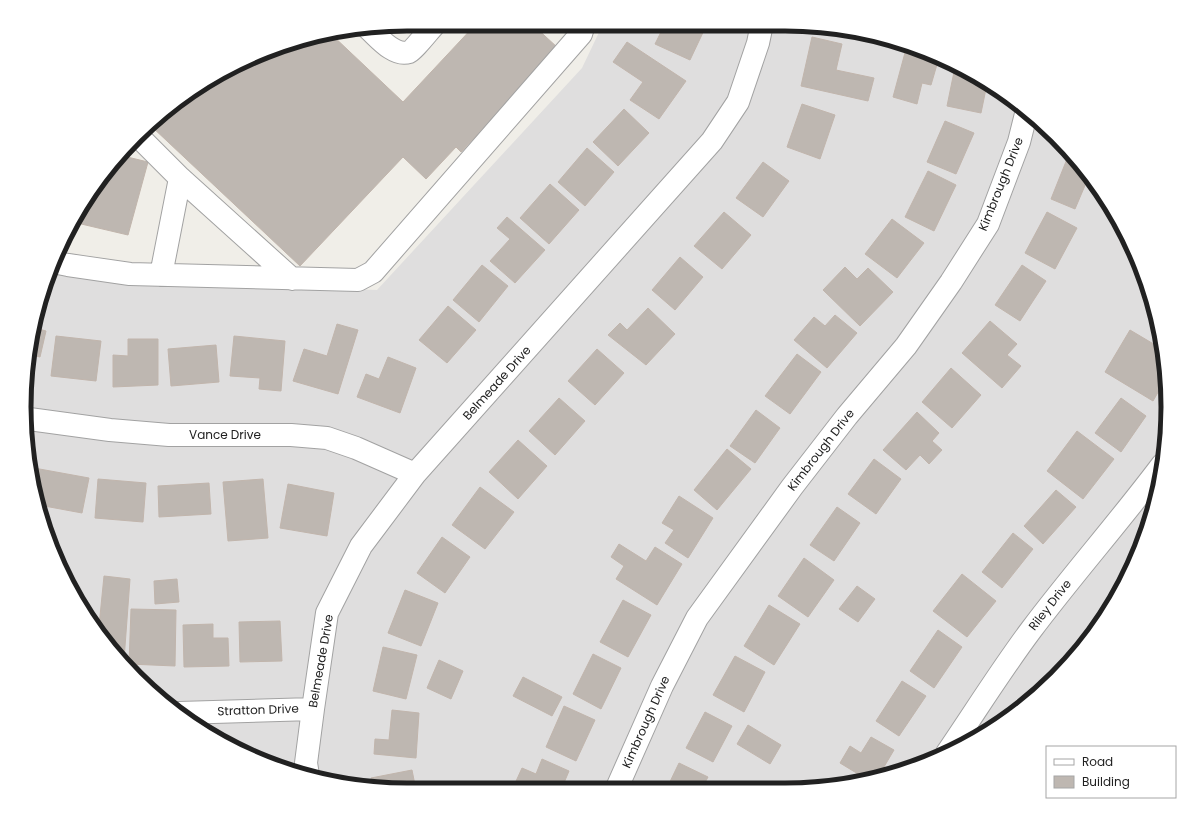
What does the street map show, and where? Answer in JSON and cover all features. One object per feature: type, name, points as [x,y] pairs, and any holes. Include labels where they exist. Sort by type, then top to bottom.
[{"type":"street","points":[[373,33],[392,50],[402,53],[410,52],[429,31]]},
{"type":"street","points":[[60,263],[130,274],[358,280],[373,272],[581,34],[582,31]]},
{"type":"street","name":"Belmeade Drive","points":[[307,769],[306,763],[312,709],[327,613],[361,546],[415,474],[712,141],[738,102],[758,43],[761,31]]},
{"type":"street","name":"Kimbrough Drive","points":[[619,783],[662,686],[697,618],[842,422],[906,346],[951,282],[988,224],[1019,142],[1025,118]]},
{"type":"street","points":[[142,140],[180,178],[292,279]]},
{"type":"street","points":[[161,275],[180,178]]},
{"type":"street","name":"Vance Drive","points":[[31,419],[110,430],[169,435],[291,435],[327,438],[356,448],[415,474]]},
{"type":"street","name":"Riley Drive","points":[[954,742],[1030,631],[1155,474]]},
{"type":"street","name":"Stratton Drive","points":[[188,713],[312,709]]},
{"type":"shaded area","points":[[600,31],[810,32],[858,38],[882,44],[906,51],[951,70],[994,94],[1014,109],[1033,124],[1068,159],[1098,198],[1111,219],[1141,286],[1154,334],[1158,358],[1161,407],[1160,432],[1154,480],[1148,504],[1141,528],[1122,573],[1098,616],[1083,636],[1068,655],[1033,690],[994,720],[973,733],[906,763],[858,776],[810,782],[407,783],[358,780],[334,776],[286,763],[241,744],[198,720],[159,690],[124,655],[94,616],[81,595],[51,528],[38,480],[32,432],[31,407],[34,358],[44,310],[57,271],[98,280],[377,290],[582,68]]},
{"type":"building","points":[[469,31],[540,31],[558,48],[461,152],[456,147],[426,179],[403,157],[300,266],[154,129],[198,94],[219,81],[286,51],[335,38],[403,102]]},
{"type":"building","points":[[662,31],[704,31],[690,60],[655,44]]},
{"type":"building","points":[[812,37],[842,44],[836,70],[874,78],[868,101],[801,86]]},
{"type":"building","points":[[627,42],[686,81],[659,119],[630,100],[643,82],[613,62]]},
{"type":"building","points":[[905,51],[937,64],[931,85],[922,83],[917,104],[893,97]]},
{"type":"building","points":[[954,72],[986,89],[981,113],[947,106]]},
{"type":"building","points":[[802,104],[835,115],[820,159],[787,147]]},
{"type":"building","points":[[624,109],[649,133],[618,166],[593,142]]},
{"type":"building","points":[[945,121],[974,133],[956,174],[927,162]]},
{"type":"building","points":[[587,148],[614,172],[585,206],[558,182]]},
{"type":"building","points":[[126,157],[148,162],[128,235],[79,223],[94,198]]},
{"type":"building","points":[[1067,158],[1086,182],[1075,209],[1051,199]]},
{"type":"building","points":[[763,162],[789,181],[763,217],[736,198]]},
{"type":"building","points":[[928,171],[956,185],[934,231],[905,217]]},
{"type":"building","points":[[550,184],[579,210],[549,244],[520,218]]},
{"type":"building","points":[[724,212],[751,235],[722,269],[694,246]]},
{"type":"building","points":[[1047,212],[1077,228],[1055,269],[1025,253]]},
{"type":"building","points":[[507,217],[545,250],[515,283],[490,261],[510,239],[497,228]]},
{"type":"building","points":[[892,219],[924,243],[897,278],[865,254]]},
{"type":"building","points":[[680,257],[703,277],[675,310],[652,290]]},
{"type":"building","points":[[482,265],[508,286],[479,322],[453,300]]},
{"type":"building","points":[[1022,265],[1046,281],[1020,321],[995,305]]},
{"type":"building","points":[[845,267],[857,279],[868,268],[893,292],[860,326],[823,290]]},
{"type":"building","points":[[448,306],[476,330],[447,363],[419,340]]},
{"type":"building","points":[[648,308],[675,334],[646,365],[608,335],[620,323],[627,330]]},
{"type":"building","points":[[835,315],[857,333],[827,368],[794,340],[814,317],[825,326]]},
{"type":"building","points":[[990,321],[1017,344],[1007,355],[1021,366],[1002,388],[962,353]]},
{"type":"building","points":[[337,324],[358,330],[338,394],[293,381],[304,349],[327,356]]},
{"type":"building","points":[[39,329],[46,331],[40,357],[34,356]]},
{"type":"building","points":[[1130,330],[1156,345],[1160,388],[1153,401],[1105,372]]},
{"type":"building","points":[[56,336],[101,341],[96,381],[51,376]]},
{"type":"building","points":[[234,336],[285,341],[281,391],[259,389],[260,378],[230,376]]},
{"type":"building","points":[[128,339],[158,339],[158,385],[113,387],[113,355],[128,356]]},
{"type":"building","points":[[216,345],[219,382],[171,386],[168,349]]},
{"type":"building","points":[[597,349],[624,373],[595,405],[568,381]]},
{"type":"building","points":[[797,354],[821,372],[790,414],[765,396]]},
{"type":"building","points":[[388,357],[416,368],[400,413],[357,397],[366,374],[379,379]]},
{"type":"building","points":[[951,368],[981,395],[952,428],[922,402]]},
{"type":"building","points":[[559,398],[585,421],[555,455],[529,431]]},
{"type":"building","points":[[1121,398],[1146,416],[1121,452],[1095,433]]},
{"type":"building","points":[[756,410],[780,428],[755,463],[730,446]]},
{"type":"building","points":[[917,412],[939,433],[932,441],[942,450],[929,464],[920,455],[906,470],[883,450]]},
{"type":"building","points":[[1077,431],[1114,459],[1083,499],[1047,471]]},
{"type":"building","points":[[518,440],[547,466],[518,499],[489,472]]},
{"type":"building","points":[[727,449],[751,469],[717,510],[694,490]]},
{"type":"building","points":[[874,459],[901,479],[876,514],[848,494]]},
{"type":"building","points":[[36,468],[89,478],[82,513],[45,506]]},
{"type":"building","points":[[98,479],[146,483],[143,522],[95,518]]},
{"type":"building","points":[[263,479],[268,538],[228,541],[223,482]]},
{"type":"building","points":[[209,483],[211,514],[159,517],[158,486]]},
{"type":"building","points":[[288,484],[334,493],[327,536],[280,528]]},
{"type":"building","points":[[480,487],[514,512],[485,549],[452,525]]},
{"type":"building","points":[[1056,490],[1076,507],[1043,544],[1024,526]]},
{"type":"building","points":[[679,496],[713,518],[688,558],[665,543],[674,530],[662,523]]},
{"type":"building","points":[[837,507],[860,523],[834,561],[810,545]]},
{"type":"building","points":[[1013,533],[1033,549],[1002,588],[982,572]]},
{"type":"building","points":[[442,537],[470,557],[445,593],[417,573]]},
{"type":"building","points":[[619,544],[646,561],[655,547],[682,564],[657,605],[616,579],[624,566],[611,557]]},
{"type":"building","points":[[804,558],[834,580],[808,617],[778,596]]},
{"type":"building","points":[[962,574],[996,601],[967,637],[933,611]]},
{"type":"building","points":[[104,576],[130,579],[124,655],[99,623]]},
{"type":"building","points":[[177,579],[179,602],[155,604],[154,581]]},
{"type":"building","points":[[857,586],[875,599],[858,622],[839,609]]},
{"type":"building","points":[[405,590],[438,603],[421,646],[388,633]]},
{"type":"building","points":[[623,600],[651,615],[628,657],[600,642]]},
{"type":"building","points":[[769,605],[800,624],[774,665],[744,646]]},
{"type":"building","points":[[131,609],[176,610],[175,666],[133,664],[129,660]]},
{"type":"building","points":[[280,621],[282,661],[240,662],[239,622]]},
{"type":"building","points":[[213,624],[213,638],[228,638],[229,666],[184,667],[183,625]]},
{"type":"building","points":[[938,630],[962,647],[934,688],[910,671]]},
{"type":"building","points":[[383,647],[417,655],[406,699],[373,691]]},
{"type":"building","points":[[593,654],[621,668],[601,709],[573,694]]},
{"type":"building","points":[[735,656],[765,672],[744,712],[713,695]]},
{"type":"building","points":[[439,660],[463,671],[451,699],[427,688]]},
{"type":"building","points":[[523,677],[562,697],[552,716],[513,696]]},
{"type":"building","points":[[902,681],[926,696],[899,736],[876,721]]},
{"type":"building","points":[[564,706],[595,720],[576,761],[546,747]]},
{"type":"building","points":[[392,710],[419,713],[416,758],[374,754],[375,739],[389,740]]},
{"type":"building","points":[[705,712],[732,726],[713,762],[686,748]]},
{"type":"building","points":[[748,725],[781,745],[770,764],[737,744]]},
{"type":"building","points":[[871,737],[894,750],[882,770],[860,775],[840,763],[850,746],[861,753]]},
{"type":"building","points":[[542,759],[569,771],[564,783],[515,783],[522,768],[536,774]]},
{"type":"building","points":[[679,763],[708,777],[705,783],[669,783]]},
{"type":"building","points":[[412,770],[415,783],[372,781],[371,778]]}]
